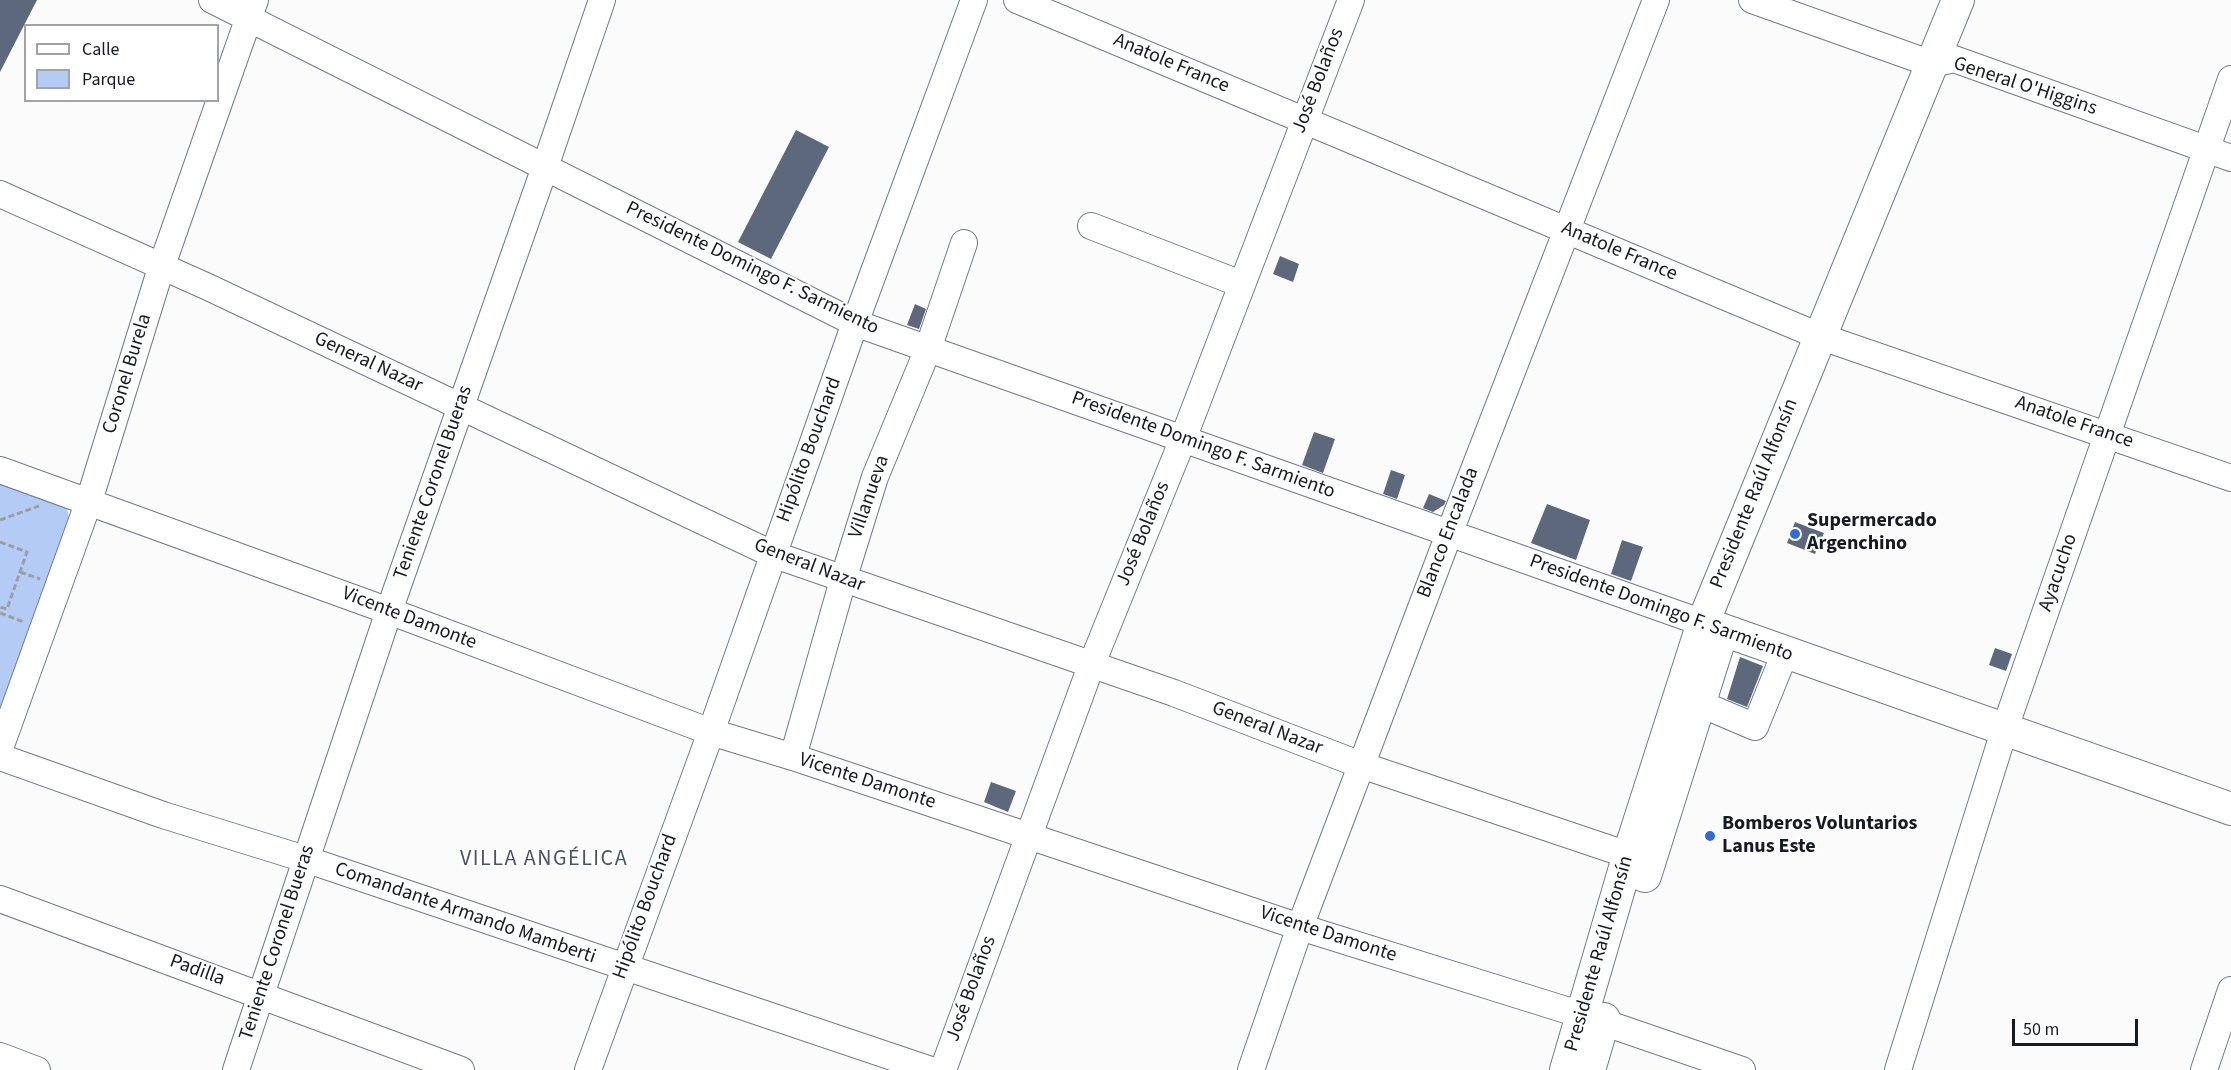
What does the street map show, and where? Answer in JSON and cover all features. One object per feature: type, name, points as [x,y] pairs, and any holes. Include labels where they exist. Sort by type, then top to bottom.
[{"type":"main road","name":"Presidente Raúl Alfonsín","points":[[1943,62],[1958,0]]},
{"type":"main road","name":"Presidente Raúl Alfonsín","points":[[1566,1070],[1592,1019],[1639,858],[1713,626],[1943,62],[1978,0]]},
{"type":"main road","name":"Presidente Raúl Alfonsín","points":[[1639,858],[1701,704],[1713,626]]},
{"type":"main road","name":"Presidente Domingo F. Sarmiento","points":[[1713,626],[2231,809]]},
{"type":"main road","name":"Presidente Raúl Alfonsín","points":[[1589,1070],[1592,1019]]},
{"type":"street","name":"Presidente Domingo F. Sarmiento","points":[[212,0],[252,9],[545,167],[855,323],[1713,626]]},
{"type":"street","name":"Teniente Coronel Bueras","points":[[236,1070],[389,611],[602,0]]},
{"type":"street","name":"Hipólito Bouchard","points":[[588,1070],[711,732],[855,323],[974,0]]},
{"type":"street","name":"Anatole France","points":[[1017,0],[1829,338],[2231,478]]},
{"type":"street","name":"José Bolaños","points":[[943,1070],[1091,666],[1183,439],[1351,0]]},
{"type":"street","name":"Blanco Encalada","points":[[1251,1070],[1300,927],[1361,765],[1656,0]]},
{"type":"street","name":"General O'Higgins","points":[[1752,0],[2231,158]]},
{"type":"street","name":"Coronel Burela","points":[[0,748],[88,501],[161,268],[252,9]]},
{"type":"street","name":"Ayacucho","points":[[1898,1070],[2005,728],[2231,79]]},
{"type":"street","name":"General Nazar","points":[[0,194],[161,268],[208,287],[772,554],[1174,693],[1361,765],[1639,858]]},
{"type":"street","points":[[1091,226],[1241,284]]},
{"type":"street","name":"Villanueva","points":[[793,757],[875,477],[928,349],[964,243]]},
{"type":"street","name":"Vicente Damonte","points":[[0,470],[389,611],[711,732],[793,757],[1300,927],[1592,1019],[1742,1070]]},
{"type":"street","points":[[1701,704],[1755,727],[1785,653]]},
{"type":"street","name":"Comandante Armando Mamberti","points":[[0,757],[162,815],[305,859],[931,1070]]},
{"type":"street","name":"Padilla","points":[[0,899],[461,1070]]},
{"type":"street","points":[[2204,1070],[2231,990]]},
{"type":"street","points":[[0,1056],[37,1070]]},
{"type":"path","points":[[0,520],[28,511],[60,491]]},
{"type":"path","points":[[0,542],[27,552],[7,609],[0,607]]},
{"type":"path","points":[[0,613],[43,629]]},
{"type":"green space","points":[[0,476],[66,506],[69,516],[0,722]]},
{"type":"building","points":[[0,0],[37,0],[24,24],[0,72]]},
{"type":"building","points":[[796,130],[829,147],[771,259],[738,242]]},
{"type":"building","points":[[1280,256],[1299,264],[1293,282],[1273,274]]},
{"type":"building","points":[[915,304],[926,309],[919,329],[907,325]]},
{"type":"building","points":[[1314,432],[1335,439],[1323,473],[1302,465]]},
{"type":"building","points":[[1391,470],[1405,475],[1397,499],[1383,494]]},
{"type":"building","points":[[1429,494],[1446,501],[1444,505],[1433,512],[1423,508]]},
{"type":"building","points":[[1547,504],[1590,520],[1576,560],[1531,543]]},
{"type":"building","points":[[1795,522],[1824,533],[1815,554],[1787,543]]},
{"type":"building","points":[[1622,540],[1643,547],[1631,581],[1611,574]]},
{"type":"building","points":[[1995,648],[2012,654],[2006,671],[1989,665]]},
{"type":"building","points":[[1740,657],[1763,666],[1747,707],[1727,699]]},
{"type":"building","points":[[991,782],[1016,791],[1008,812],[984,802]]},
{"type":"place","name":"Supermercado Argenchino","points":[[1795,534]]},
{"type":"place","name":"Bomberos Voluntarios Lanus Este","points":[[1710,836]]},
{"type":"district","name":"VILLA ANGÉLICA","points":[[544,860]]}]
